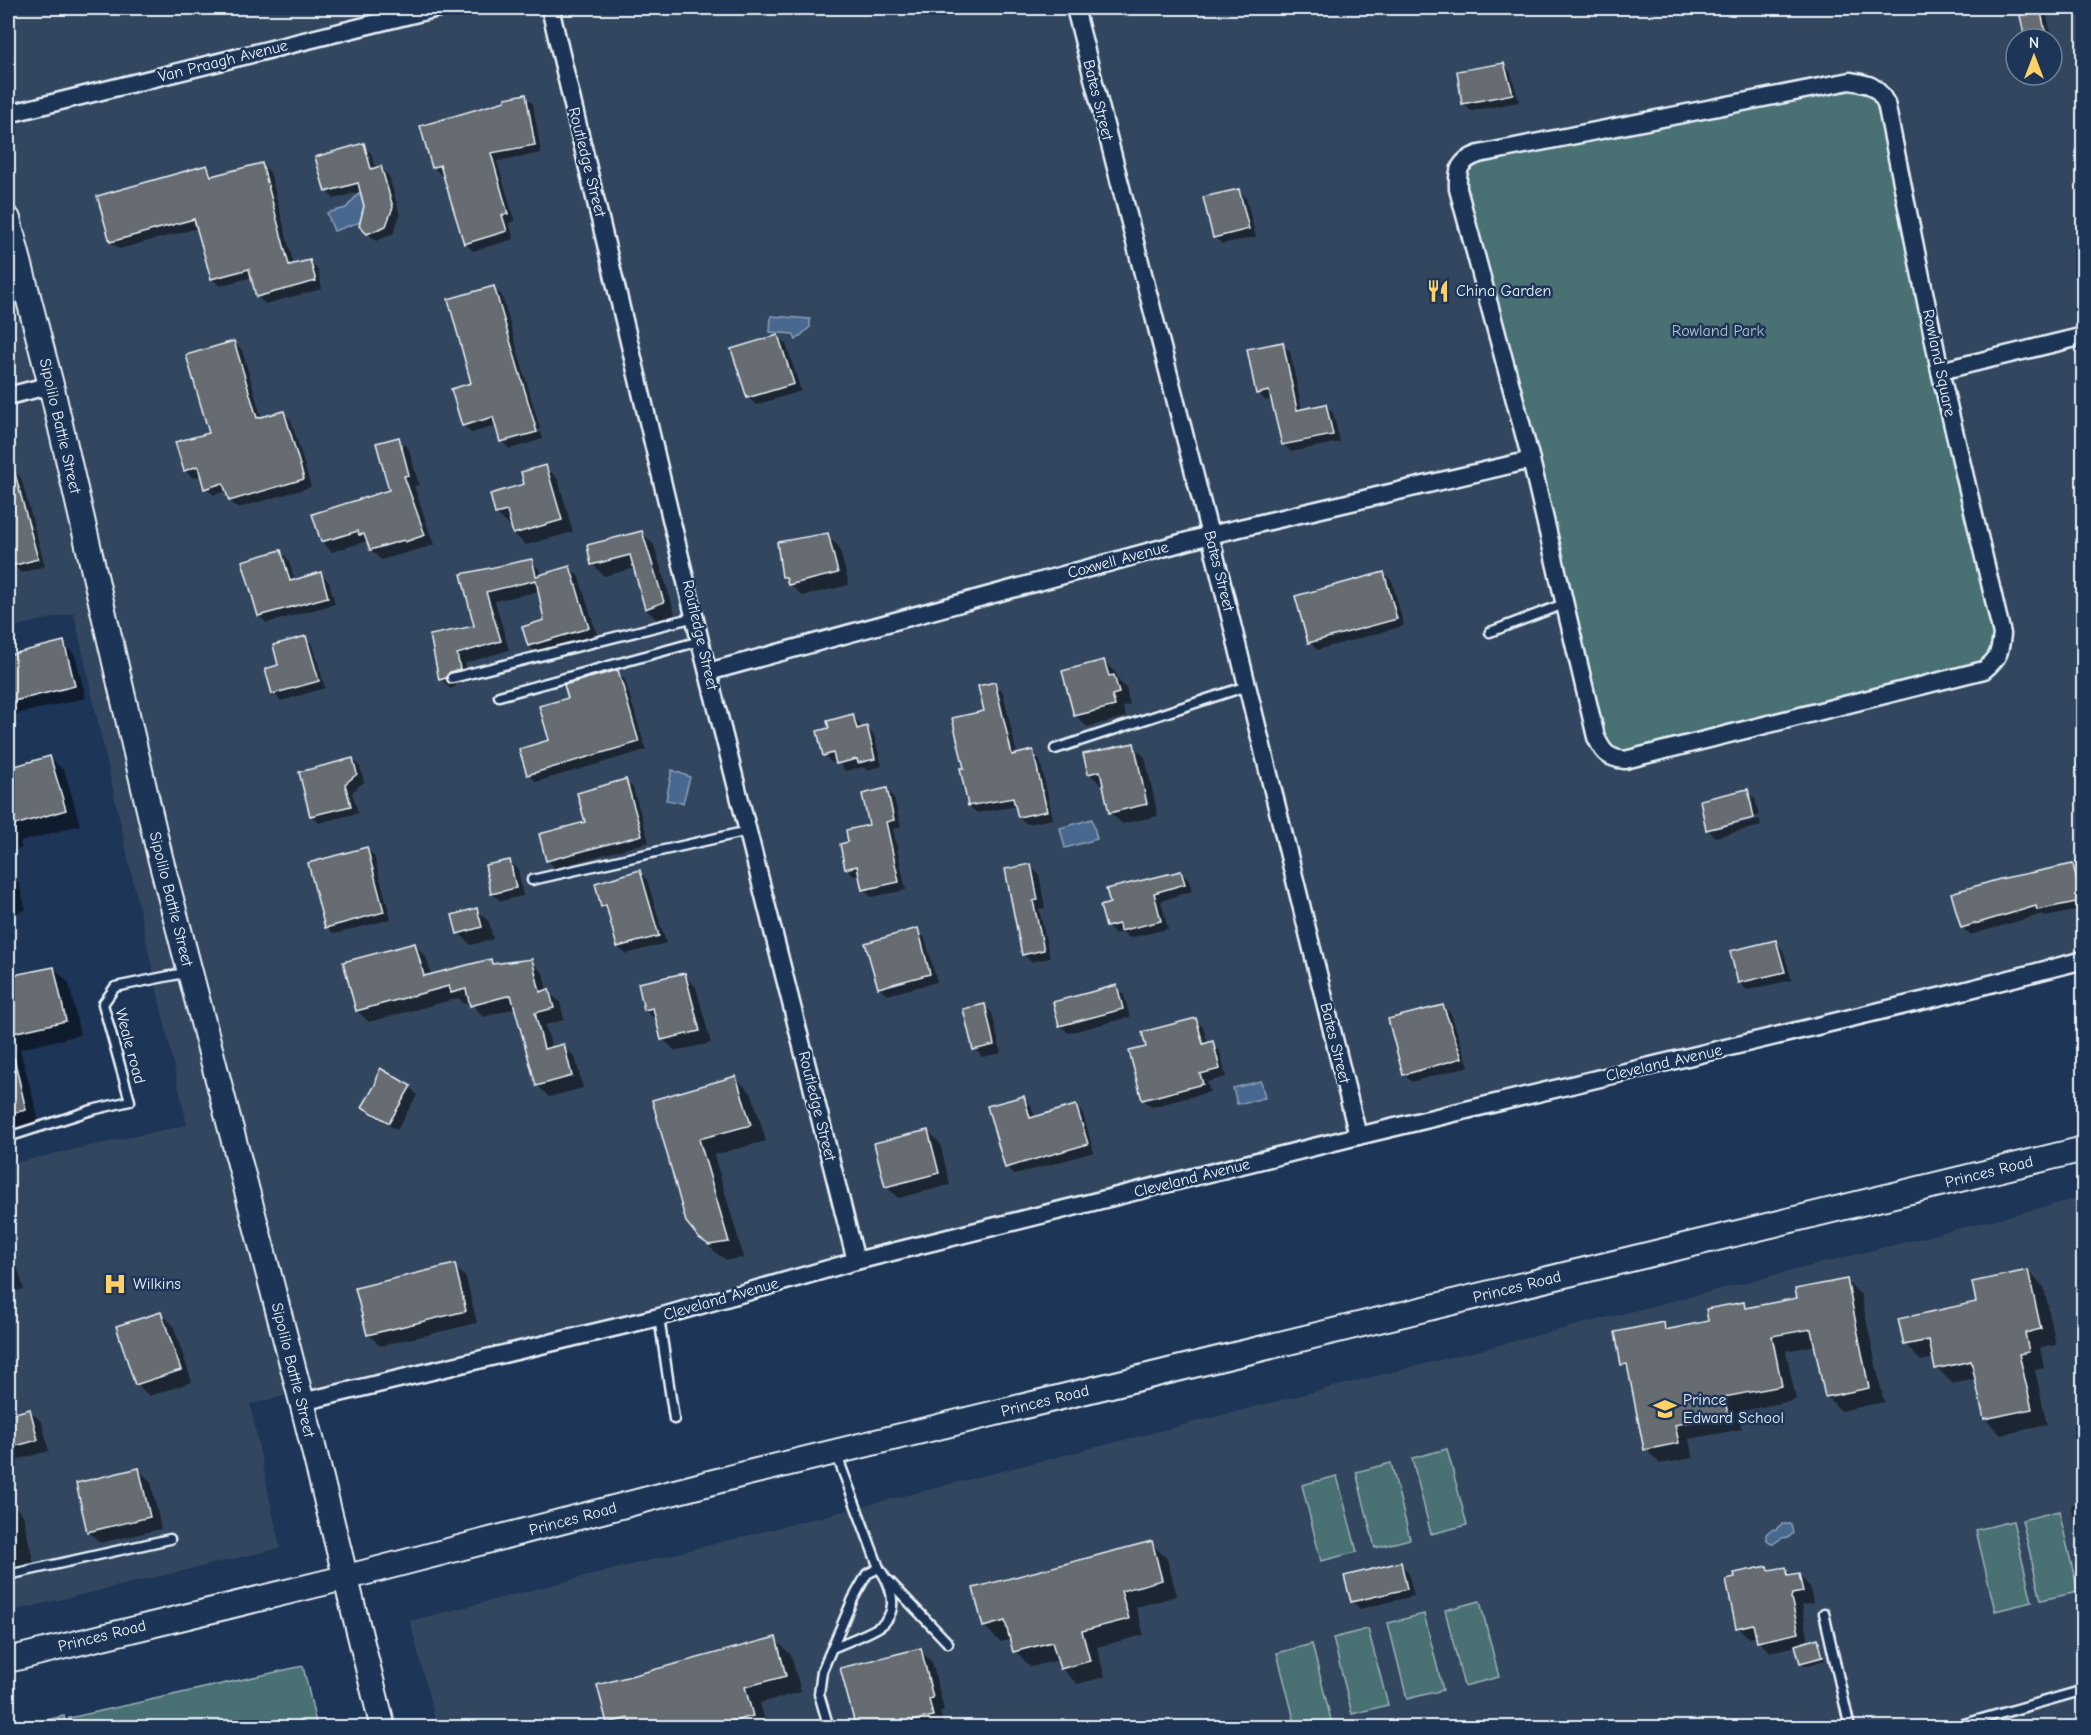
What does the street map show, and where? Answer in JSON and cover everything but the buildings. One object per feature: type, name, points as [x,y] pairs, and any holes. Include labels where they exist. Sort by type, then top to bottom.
[{"type":"main road","name":"Sipolilo Battle Street","points":[[8,219],[51,385],[125,709],[190,972],[302,1401],[383,1728]]},
{"type":"main road","name":"Princes Road","points":[[8,1660],[344,1578],[744,1473],[2084,1149]]},
{"type":"street","name":"Van Praagh Avenue","points":[[8,114],[438,8]]},
{"type":"street","name":"Routledge Street","points":[[549,8],[700,641],[856,1261]]},
{"type":"street","name":"Bates Street","points":[[1074,8],[1210,535],[1358,1136]]},
{"type":"street","name":"Rowland Square","points":[[1850,81],[1879,90],[1886,103],[1940,371],[2002,634],[1996,660],[1984,670],[1625,760],[1611,759],[1603,752],[1596,737],[1531,460],[1458,189],[1460,166],[1466,159],[1479,154],[1850,81]]},
{"type":"street","points":[[1940,371],[2084,336]]},
{"type":"street","points":[[8,396],[51,385]]},
{"type":"street","name":"Coxwell Avenue","points":[[708,672],[1210,535],[1531,460]]},
{"type":"street","name":"Cleveland Avenue","points":[[302,1401],[659,1317],[856,1261],[1358,1136],[2084,960]]},
{"type":"lane","points":[[1490,632],[1564,604]]},
{"type":"lane","points":[[452,678],[695,617]]},
{"type":"lane","points":[[499,696],[700,641]]},
{"type":"lane","points":[[1055,749],[1247,686]]},
{"type":"lane","points":[[532,880],[748,831]]},
{"type":"lane","name":"Weale road","points":[[8,1137],[92,1110],[130,1101],[103,1004],[115,987],[190,972]]},
{"type":"lane","points":[[659,1317],[674,1419]]},
{"type":"lane","points":[[835,1452],[879,1568],[948,1643]]},
{"type":"lane","points":[[8,1575],[170,1539]]},
{"type":"lane","points":[[829,1728],[819,1694],[822,1671],[853,1599],[867,1574],[879,1568]]},
{"type":"lane","points":[[832,1648],[883,1624],[890,1613],[892,1600],[889,1581]]},
{"type":"lane","points":[[1824,1613],[1850,1728]]},
{"type":"lane","points":[[1950,1728],[2084,1690]]},
{"type":"shaded area","points":[[8,8],[2083,8],[2083,964],[250,1404],[280,1548],[8,1612],[8,1164],[187,1125],[74,613],[8,628]]},
{"type":"shaded area","points":[[360,192],[364,206],[360,222],[334,231],[327,213],[346,208]]},
{"type":"shaded area","points":[[771,316],[810,319],[810,327],[796,340],[793,334],[770,332]]},
{"type":"shaded area","points":[[672,770],[690,777],[683,803],[666,800]]},
{"type":"shaded area","points":[[1092,819],[1097,839],[1065,848],[1060,828]]},
{"type":"shaded area","points":[[1261,1081],[1265,1098],[1237,1104],[1233,1088]]},
{"type":"shaded area","name":"Prince Edward School","points":[[2083,1197],[2083,1727],[437,1727],[410,1621]]},
{"type":"shaded area","points":[[1782,1524],[1791,1524],[1793,1533],[1773,1544],[1767,1540],[1766,1534]]},
{"type":"green space","name":"Rowland Park","points":[[1882,80],[2003,660],[1609,761],[1457,168]]},
{"type":"green space","points":[[1447,1449],[1467,1525],[1431,1534],[1412,1458]]},
{"type":"green space","points":[[1391,1463],[1410,1539],[1375,1548],[1356,1472]]},
{"type":"green space","points":[[1337,1476],[1357,1552],[1321,1561],[1302,1485]]},
{"type":"green space","points":[[2059,1511],[2078,1592],[2041,1600],[2022,1520]]},
{"type":"green space","points":[[2013,1521],[2032,1602],[1995,1611],[1976,1530]]},
{"type":"green space","points":[[1480,1601],[1499,1677],[1464,1686],[1445,1610]]},
{"type":"green space","points":[[1424,1614],[1443,1690],[1407,1699],[1388,1623]]},
{"type":"green space","points":[[1368,1629],[1388,1705],[1352,1714],[1333,1638]]},
{"type":"green space","points":[[1312,1644],[1331,1720],[1296,1727],[1277,1653]]},
{"type":"green space","points":[[303,1666],[317,1727],[71,1727],[69,1718]]},
{"type":"green space","points":[[64,1716],[66,1727],[16,1727]]},
{"type":"place","name":"China Garden","points":[[1438,291]]},
{"type":"place","name":"Wilkins","points":[[115,1284]]},
{"type":"place","name":"Prince Edward School","points":[[1665,1409]]}]
